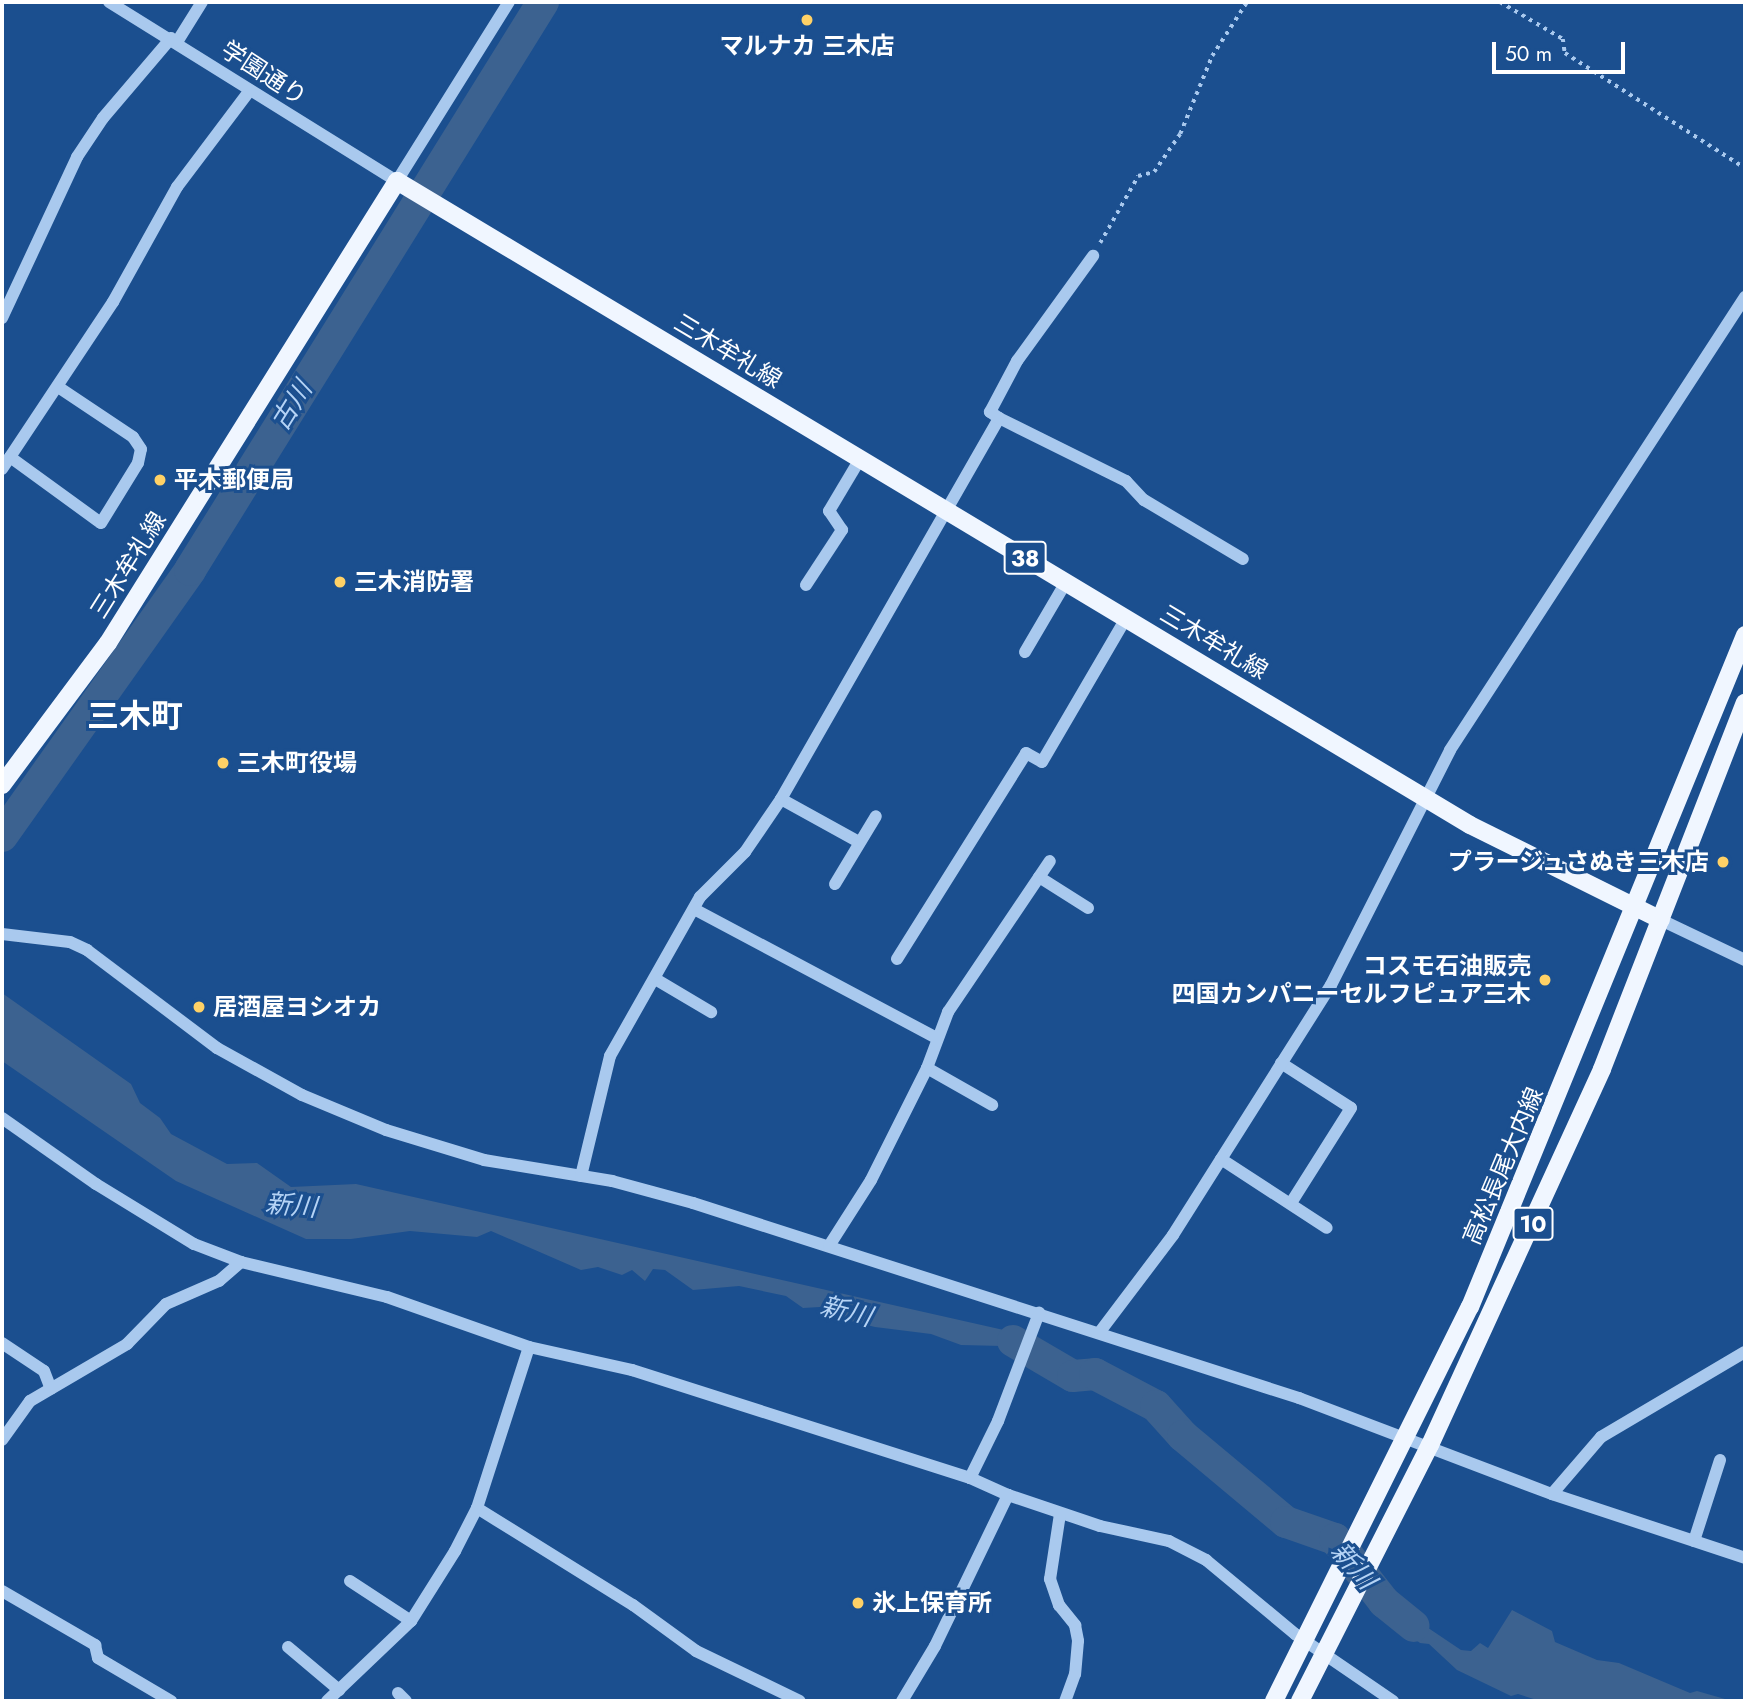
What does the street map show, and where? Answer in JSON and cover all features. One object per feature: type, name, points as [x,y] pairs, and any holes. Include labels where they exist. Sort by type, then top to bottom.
[{"type":"main road","name":"三木牟礼線","points":[[2,785],[108,643],[397,181],[1471,825],[1661,919]]},
{"type":"main road","name":"高松長尾大内線","points":[[1274,1701],[1409,1437],[1527,1176],[1745,635]]},
{"type":"main road","name":"高松長尾大内線","points":[[1300,1701],[1430,1444],[1602,1069],[1745,703]]},
{"type":"street","name":"学園通り","points":[[109,2],[397,181]]},
{"type":"street","points":[[2,318],[77,157],[103,118],[174,40],[202,2]]},
{"type":"street","points":[[397,181],[509,2]]},
{"type":"street","points":[[2,469],[113,302],[177,187],[250,90]]},
{"type":"street","points":[[1093,256],[1017,361],[990,412],[1126,481],[1144,500],[1242,559]]},
{"type":"street","points":[[1099,1333],[1173,1235],[1331,985],[1424,797],[1564,572],[1745,298]]},
{"type":"street","points":[[10,457],[101,523],[138,463],[141,449],[132,437],[58,387]]},
{"type":"street","points":[[581,1176],[610,1056],[657,979],[694,908],[745,852],[781,799],[999,418]]},
{"type":"street","points":[[806,585],[842,530],[829,512],[860,459]]},
{"type":"street","points":[[1025,652],[1066,582]]},
{"type":"street","points":[[897,959],[1026,753],[1042,762],[1126,618]]},
{"type":"street","points":[[781,799],[859,842]]},
{"type":"street","points":[[835,884],[876,816]]},
{"type":"street","points":[[829,1246],[871,1180],[927,1068],[948,1012],[1050,860]]},
{"type":"street","points":[[1039,877],[1088,908]]},
{"type":"street","points":[[694,908],[937,1038]]},
{"type":"street","points":[[1661,919],[1745,960]]},
{"type":"street","points":[[2,934],[70,942],[87,950],[217,1048],[350,1116],[484,1160],[648,1189],[829,1246],[1430,1444],[1552,1494],[1745,1558]]},
{"type":"street","points":[[657,979],[711,1012]]},
{"type":"street","points":[[1281,1063],[1351,1108],[1291,1203]]},
{"type":"street","points":[[927,1068],[992,1105]]},
{"type":"street","points":[[2,1118],[96,1184],[194,1244],[241,1262],[387,1297],[529,1347],[632,1370],[970,1478],[1060,1514],[1169,1541],[1206,1560],[1305,1640],[1393,1701]]},
{"type":"street","points":[[1221,1159],[1327,1227]]},
{"type":"street","points":[[2,1440],[30,1401],[127,1344],[166,1304],[219,1281],[241,1262]]},
{"type":"street","points":[[970,1478],[998,1421],[1039,1313]]},
{"type":"street","points":[[2,1343],[44,1371],[51,1389]]},
{"type":"street","points":[[288,1647],[332,1698],[411,1621],[477,1508],[529,1347]]},
{"type":"street","points":[[1552,1494],[1601,1437],[1745,1352]]},
{"type":"street","points":[[1695,1541],[1720,1460]]},
{"type":"street","points":[[902,1701],[935,1646],[1008,1495]]},
{"type":"street","points":[[477,1508],[633,1605],[696,1651],[800,1701]]},
{"type":"street","points":[[1060,1514],[1050,1579],[1059,1605],[1075,1625],[1078,1641],[1075,1674],[1065,1701]]},
{"type":"street","points":[[350,1581],[411,1621]]},
{"type":"street","points":[[2,1591],[95,1645],[98,1658],[170,1701]]},
{"type":"path","points":[[1093,256],[1138,176],[1154,172],[1180,134],[1212,56],[1247,2]]},
{"type":"path","points":[[1500,2],[1563,39],[1565,53],[1745,168]]},
{"type":"water","points":[[2,993],[131,1084],[140,1103],[160,1118],[171,1134],[227,1164],[257,1163],[291,1187],[356,1184],[1017,1333],[1055,1351],[1050,1362],[1002,1346],[961,1345],[931,1334],[875,1327],[831,1316],[820,1307],[803,1308],[786,1296],[739,1286],[693,1290],[665,1270],[653,1269],[645,1281],[632,1270],[622,1275],[598,1267],[581,1270],[491,1231],[477,1237],[410,1231],[351,1239],[306,1239],[176,1181],[2,1061]]},
{"type":"water","points":[[1386,1591],[1397,1607],[1461,1650],[1471,1651],[1480,1643],[1488,1648],[1512,1610],[1552,1631],[1555,1642],[1597,1660],[1619,1663],[1690,1693],[1697,1691],[1732,1701],[1540,1701],[1518,1694],[1511,1696],[1457,1670],[1429,1644],[1420,1643],[1376,1611]]},
{"type":"waterway","name":"古川","points":[[2,836],[190,570],[543,2]]},
{"type":"waterway","name":"新川","points":[[1013,1341],[1073,1376],[1095,1374],[1156,1406],[1183,1436],[1286,1522],[1335,1539],[1384,1602],[1414,1626]]},
{"type":"place","name":"マルナカ 三木店","points":[[807,20]]},
{"type":"place","name":"平木郵便局","points":[[160,480]]},
{"type":"place","name":"三木消防署","points":[[340,582]]},
{"type":"place","name":"三木町役場","points":[[223,763]]},
{"type":"place","name":"プラージュさぬき三木店","points":[[1723,862]]},
{"type":"place","name":"コスモ石油販売 四国カンパニーセルフピュア三木","points":[[1545,980]]},
{"type":"place","name":"居酒屋ヨシオカ","points":[[199,1007]]},
{"type":"place","name":"氷上保育所","points":[[858,1603]]},
{"type":"district","name":"三木町","points":[[135,716]]}]
